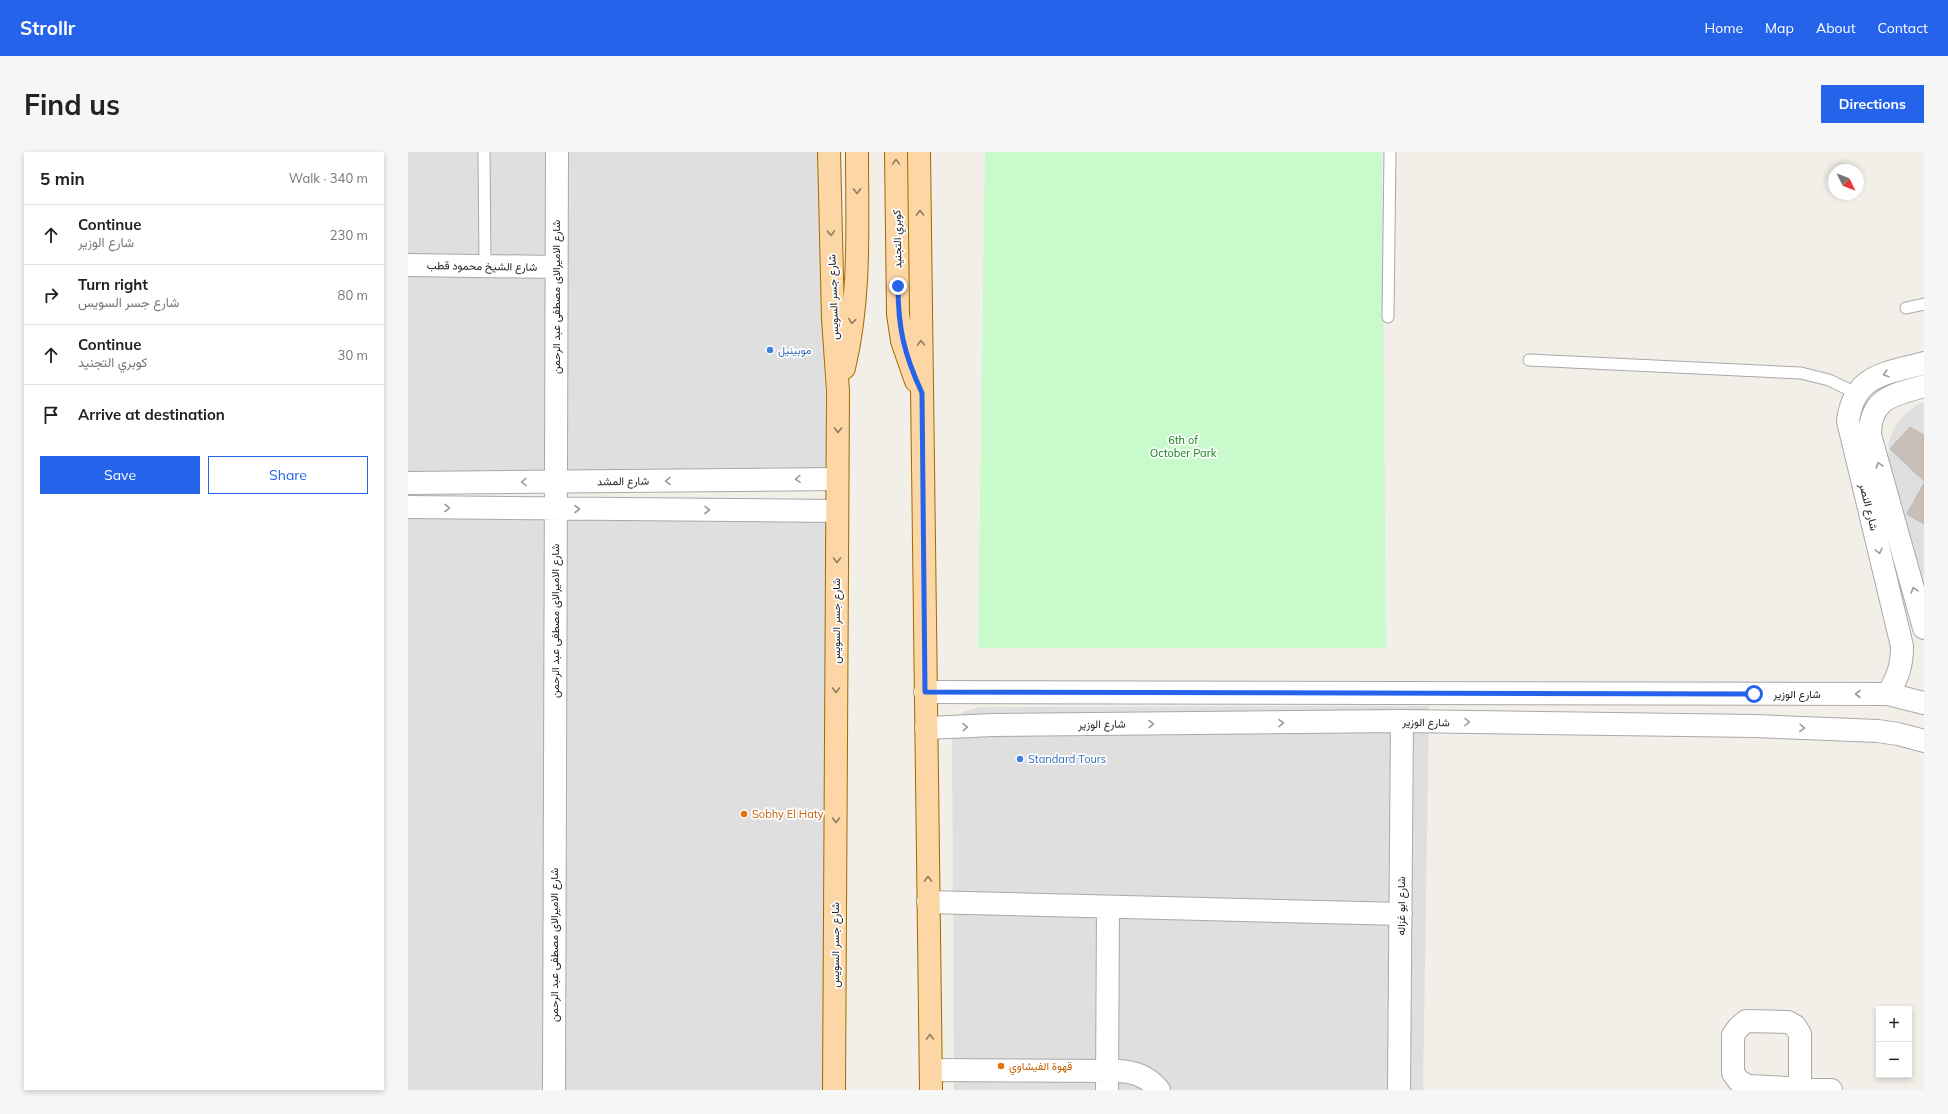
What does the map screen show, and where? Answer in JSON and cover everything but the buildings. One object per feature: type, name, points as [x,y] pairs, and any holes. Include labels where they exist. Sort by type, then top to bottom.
[{"type":"main road","name":"شارع جسر السويس","points":[[828,152],[832,319],[838,391],[834,1090]]},
{"type":"main road","points":[[838,391],[848,351],[854,310],[857,269],[857,152]]},
{"type":"main road","name":"كوبري التجنيد","points":[[896,152],[898,314],[902,341],[906,355],[922,393]]},
{"type":"main road","points":[[919,152],[931,1080]]},
{"type":"street","name":"شارع الاميرالاى مصطفى عبد الرحمن","points":[[554,1090],[556,152]]},
{"type":"street","name":"شارع الشيخ محمود قطب","points":[[408,265],[556,267]]},
{"type":"street","name":"شارع النصر","points":[[1888,694],[1898,677],[1902,663],[1902,646],[1848,421],[1850,406],[1856,393],[1867,382],[1881,375],[1924,363]]},
{"type":"street","points":[[1856,393],[1875,410],[1883,400],[1895,394],[1924,386]]},
{"type":"street","name":"شارع النصر","points":[[1875,410],[1870,422],[1870,435],[1924,628]]},
{"type":"street","name":"شارع المشد","points":[[408,483],[837,479]]},
{"type":"street","points":[[408,507],[837,511]]},
{"type":"street","name":"شارع الوزير","points":[[925,692],[1888,694],[1924,703]]},
{"type":"street","points":[[1754,694],[1755,726]]},
{"type":"street","name":"شارع الوزير","points":[[926,728],[1402,722],[1755,726],[1878,731],[1898,734],[1922,743]]},
{"type":"street","name":"شارع ابو غزاله","points":[[1400,1090],[1402,722]]},
{"type":"street","points":[[928,902],[1401,914]]},
{"type":"street","points":[[1107,1080],[1108,907]]},
{"type":"street","points":[[931,1080],[1107,1080],[1130,1072],[1141,1075],[1159,1090]]},
{"type":"street","points":[[1800,1089],[1831,1090]]},
{"type":"lane","points":[[484,152],[485,266]]},
{"type":"lane","points":[[1388,317],[1390,152]]},
{"type":"lane","points":[[1906,308],[1924,304]]},
{"type":"lane","points":[[1529,360],[1801,373],[1829,380],[1856,393]]},
{"type":"shaded area","points":[[408,152],[819,152],[827,469],[408,472]]},
{"type":"shaded area","points":[[1924,402],[1924,586],[1888,457],[1889,441],[1895,426],[1905,414],[1918,404]]},
{"type":"shaded area","points":[[408,517],[829,521],[824,1090],[408,1090]]},
{"type":"shaded area","points":[[1429,706],[1423,1090],[954,1090],[952,731],[959,716],[963,712],[979,707]]},
{"type":"green space","name":"6th of October Park","points":[[985,152],[1382,152],[1386,648],[978,648]]},
{"type":"place","name":"موبينيل","points":[[770,350]]},
{"type":"place","name":"Standard Tours","points":[[1020,759]]},
{"type":"place","name":"Sobhy El Haty","points":[[744,814]]},
{"type":"place","name":"قهوة الفيشاوي","points":[[1001,1066]]},
{"type":"route","points":[[898,286],[898,314],[902,341],[910,368],[922,393],[925,692],[1754,694]]}]
